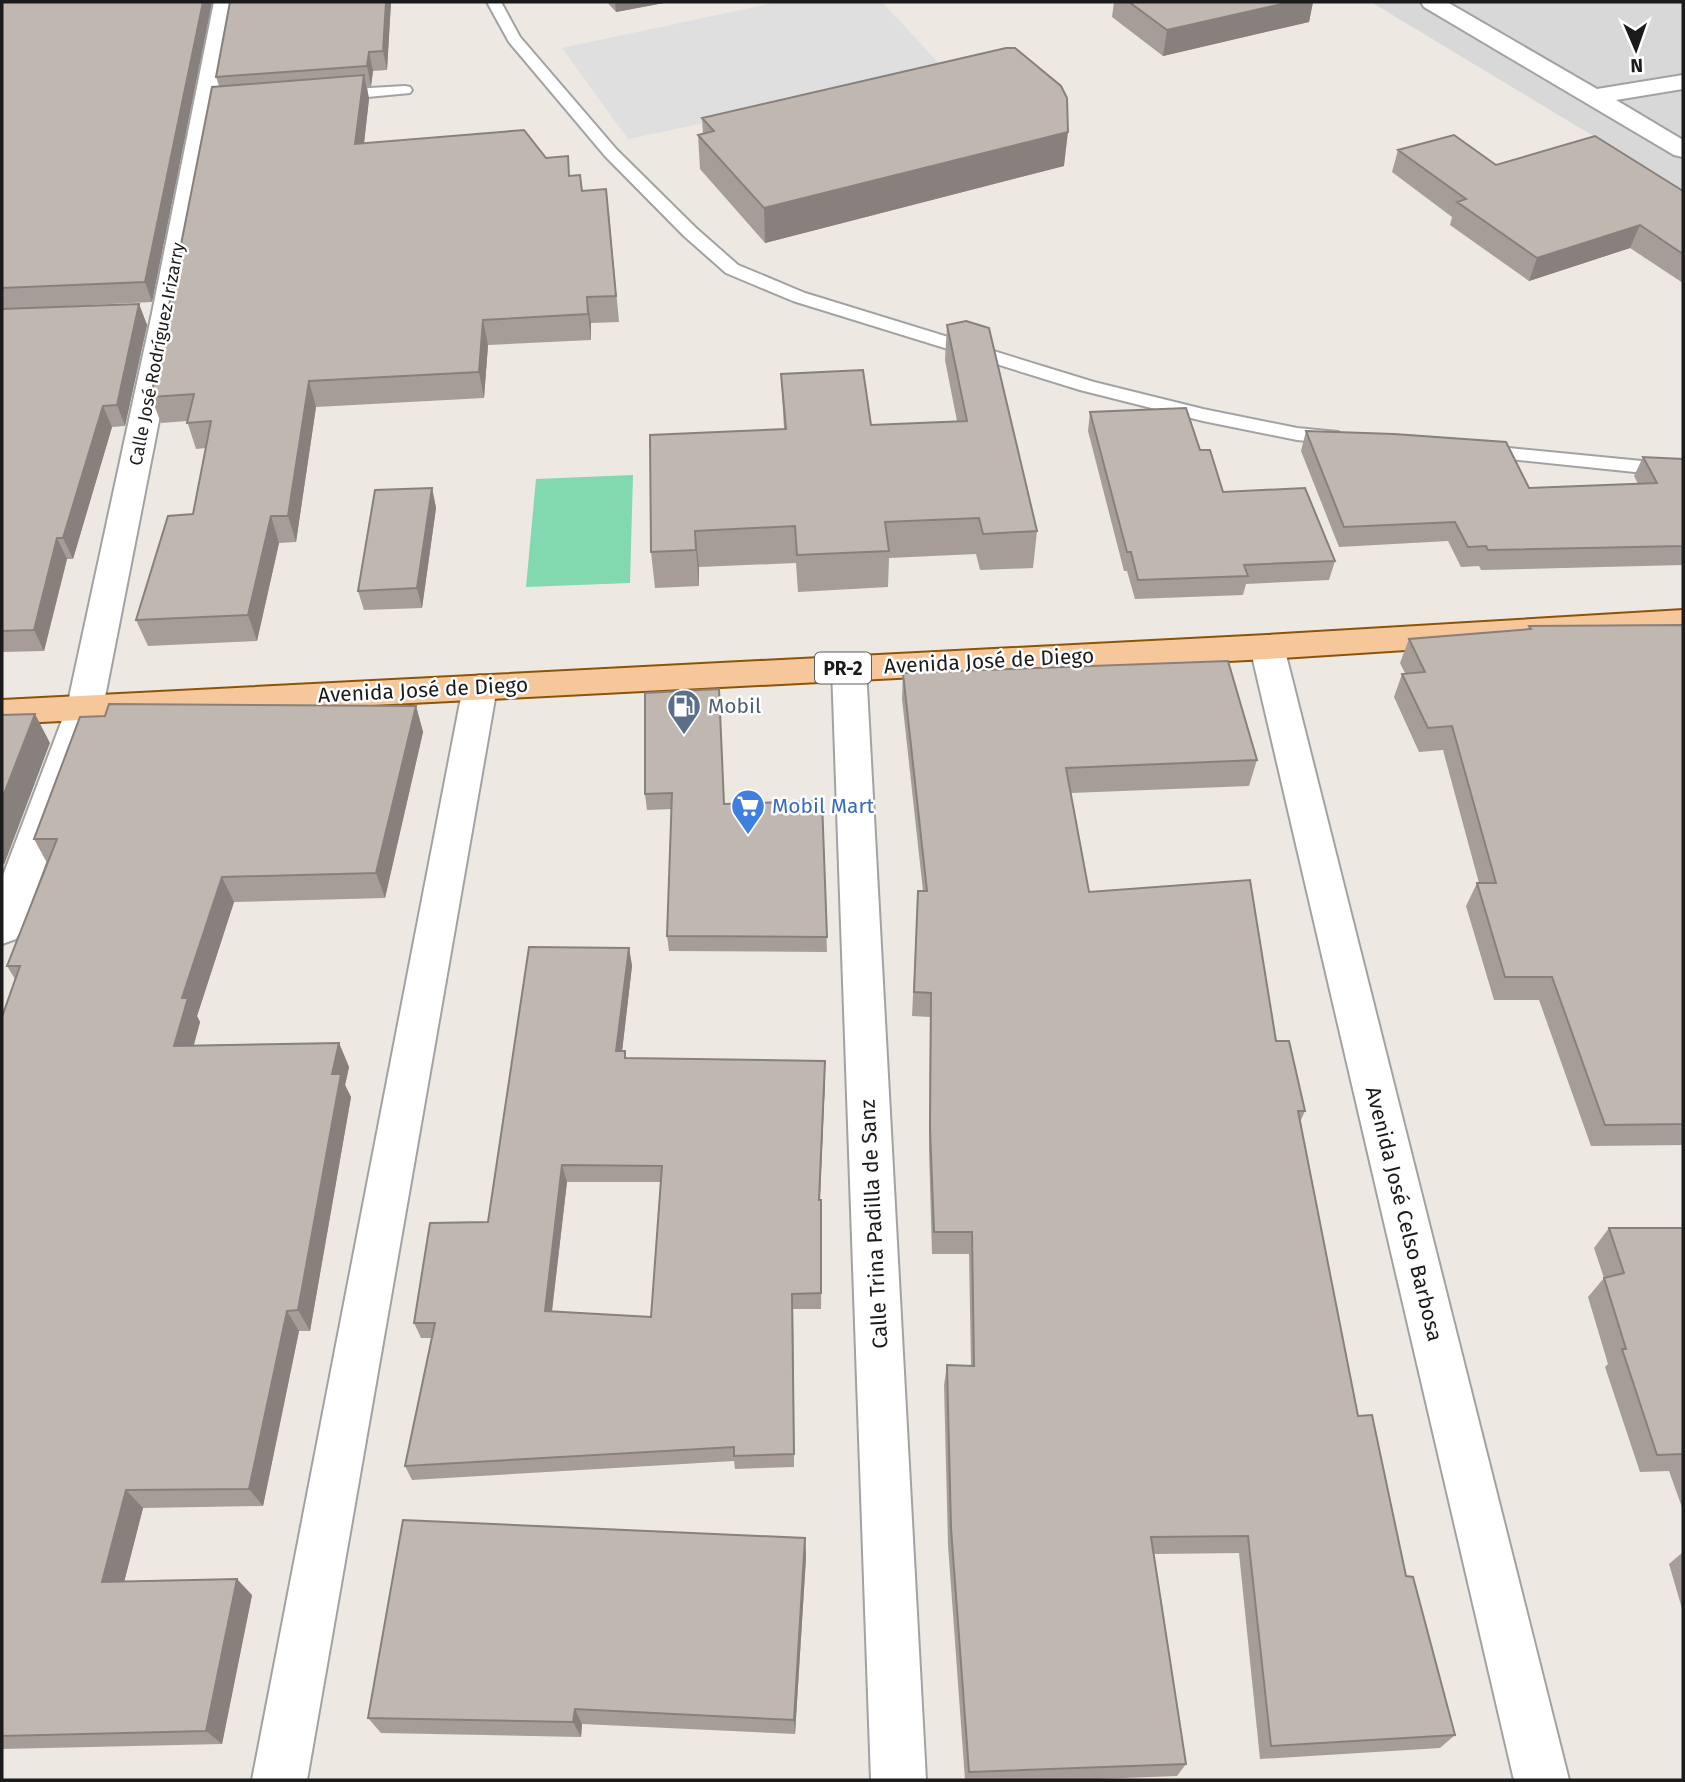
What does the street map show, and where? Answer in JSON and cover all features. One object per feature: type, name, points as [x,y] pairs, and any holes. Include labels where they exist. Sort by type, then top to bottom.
[{"type":"main road","name":"Avenida José de Diego","points":[[2,712],[1267,647],[1683,621]]},
{"type":"street","name":"Calle José Rodríguez Irizarry","points":[[2,928],[85,706],[152,314],[212,105],[225,2]]},
{"type":"street","points":[[1432,2],[1683,150]]},
{"type":"street","points":[[1594,97],[1683,82]]},
{"type":"street","name":"Avenida José Celso Barbosa","points":[[1267,647],[1542,1780]]},
{"type":"street","name":"Calle Trina Padilla de Sanz","points":[[849,668],[899,1780]]},
{"type":"street","points":[[279,1780],[480,687]]},
{"type":"lane","points":[[494,2],[514,39],[611,153],[690,232],[732,268],[799,298],[1087,386],[1203,415],[1297,434],[1352,439]]},
{"type":"lane","points":[[325,96],[405,90]]},
{"type":"lane","points":[[1462,449],[1683,471]]},
{"type":"shaded area","points":[[778,2],[882,2],[947,72],[628,139],[562,48]]},
{"type":"shaded area","points":[[1371,2],[1683,2],[1683,190]]},
{"type":"green space","points":[[633,475],[630,583],[526,587],[536,479]]},
{"type":"building","points":[[2,2],[203,2],[145,282],[2,288]]},
{"type":"building","points":[[230,2],[386,2],[383,51],[369,52],[367,66],[216,77]]},
{"type":"building","points":[[1129,2],[1291,2],[1167,30]]},
{"type":"building","points":[[1015,48],[1061,86],[1067,98],[1068,132],[764,208],[698,135],[714,131],[702,118]]},
{"type":"building","points":[[364,75],[355,144],[524,130],[546,158],[568,156],[569,176],[580,175],[582,191],[606,189],[616,296],[587,297],[588,314],[483,320],[479,372],[309,381],[288,516],[271,516],[248,615],[136,620],[168,516],[193,514],[211,421],[187,423],[194,394],[151,397],[212,87]]},
{"type":"building","points":[[1454,135],[1496,165],[1595,136],[1683,191],[1683,254],[1640,225],[1537,258],[1457,202],[1466,199],[1398,150]]},
{"type":"building","points":[[139,304],[117,405],[103,406],[63,538],[57,538],[34,630],[2,631],[2,309]]},
{"type":"building","points":[[966,321],[989,328],[1037,531],[983,534],[979,518],[885,522],[889,551],[797,555],[795,526],[695,531],[696,550],[651,552],[650,435],[786,429],[781,374],[863,370],[871,425],[967,421],[947,325]]},
{"type":"building","points":[[1186,408],[1200,450],[1210,450],[1223,492],[1305,488],[1335,561],[1244,565],[1248,576],[1138,580],[1131,552],[1127,552],[1090,412]]},
{"type":"building","points":[[1306,431],[1506,442],[1529,488],[1657,483],[1643,457],[1683,459],[1683,546],[1488,550],[1486,546],[1468,547],[1455,522],[1344,527]]},
{"type":"building","points":[[432,488],[417,588],[358,591],[375,490]]},
{"type":"building","points":[[1683,625],[1683,1124],[1605,1125],[1552,977],[1505,977],[1477,883],[1496,883],[1452,726],[1428,728],[1402,674],[1425,672],[1409,639],[1531,629],[1529,626]]},
{"type":"building","points":[[1228,661],[1257,760],[1066,768],[1089,892],[1250,880],[1276,1041],[1289,1041],[1305,1111],[1298,1111],[1358,1416],[1372,1415],[1406,1576],[1413,1577],[1455,1735],[1271,1746],[1248,1536],[1151,1537],[1186,1764],[969,1772],[951,1528],[947,1365],[974,1366],[972,1232],[934,1232],[930,1128],[931,993],[914,992],[918,891],[927,891],[903,673]]},
{"type":"building","points":[[719,689],[724,804],[822,801],[827,937],[667,936],[672,793],[645,794],[645,693]]},
{"type":"building","points":[[109,704],[416,706],[376,873],[222,877],[182,998],[188,998],[174,1046],[339,1043],[332,1074],[341,1074],[298,1310],[287,1311],[249,1489],[126,1490],[102,1582],[237,1579],[206,1731],[2,1736],[2,1017],[20,966],[7,966],[57,839],[34,839],[80,717],[105,716]]},
{"type":"building","points":[[35,714],[2,799],[2,715]]},
{"type":"building","points":[[529,947],[629,948],[616,1051],[625,1051],[625,1058],[825,1061],[819,1200],[821,1293],[792,1294],[794,1454],[734,1456],[734,1447],[405,1466],[435,1323],[414,1323],[430,1223],[488,1222]],"holes":[[[562,1165],[662,1166],[651,1317],[545,1311]]]},
{"type":"building","points":[[1609,1228],[1683,1228],[1683,1454],[1657,1455],[1622,1349],[1626,1349],[1604,1278],[1624,1273]]},
{"type":"building","points":[[403,1520],[805,1538],[794,1720],[575,1709],[573,1722],[368,1718]]},
{"type":"place","name":"Mobil","points":[[684,736]]},
{"type":"place","name":"Mobil Mart","points":[[748,836]]}]
